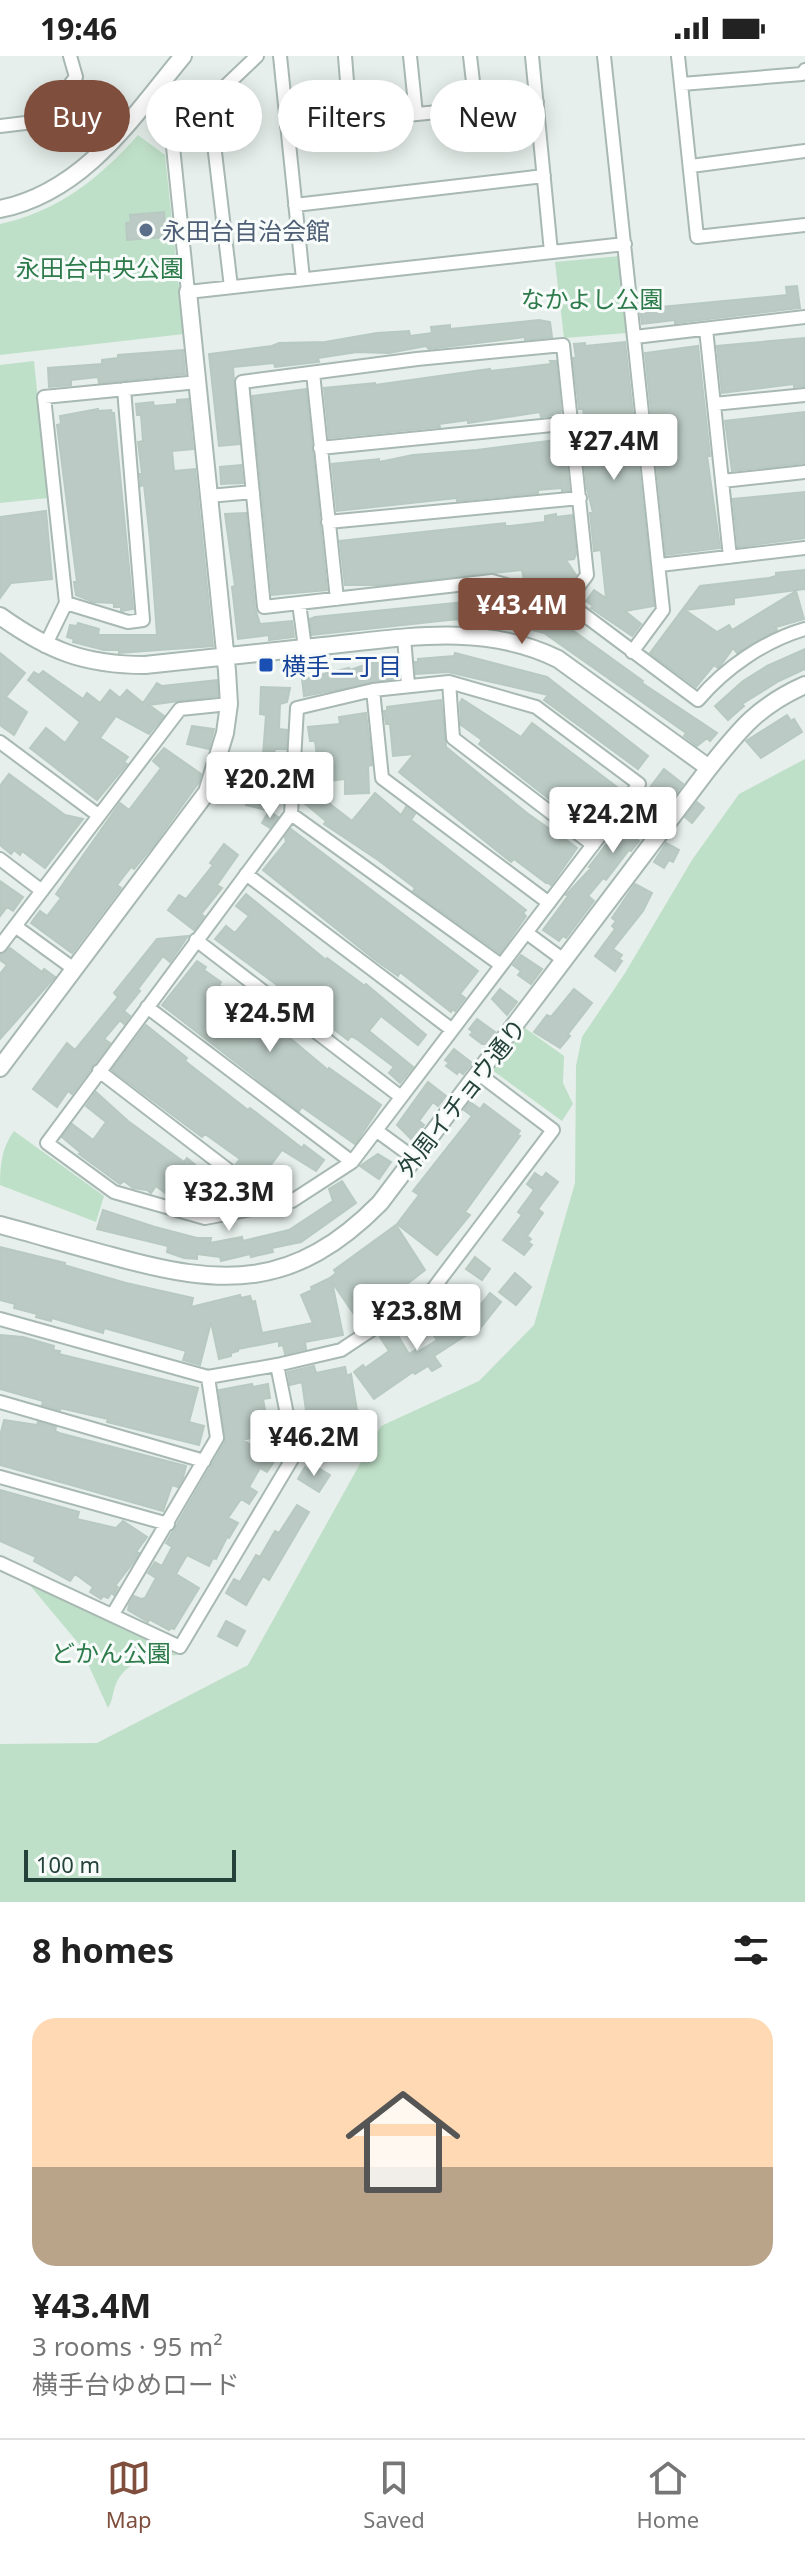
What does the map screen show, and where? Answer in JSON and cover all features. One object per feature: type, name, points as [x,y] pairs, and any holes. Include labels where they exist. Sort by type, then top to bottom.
[{"type":"street","points":[[0,126],[42,121],[76,77],[70,56]]},
{"type":"street","points":[[0,209],[47,193],[79,173],[111,143],[183,56]]},
{"type":"street","points":[[232,80],[257,56]]},
{"type":"street","points":[[280,56],[282,80]]},
{"type":"street","points":[[345,56],[347,80]]},
{"type":"street","points":[[410,56],[416,114],[430,113]]},
{"type":"street","points":[[470,56],[473,80]]},
{"type":"street","points":[[532,56],[535,80]]},
{"type":"street","points":[[604,56],[663,610],[632,652]]},
{"type":"street","points":[[678,56],[697,237],[805,225]]},
{"type":"street","points":[[682,84],[802,74],[805,70]]},
{"type":"street","points":[[691,166],[805,151]]},
{"type":"street","points":[[0,1068],[207,792],[225,733],[229,704],[225,657],[174,152]]},
{"type":"street","points":[[215,152],[231,287]]},
{"type":"street","points":[[290,152],[303,279]]},
{"type":"street","points":[[542,152],[551,252]]},
{"type":"street","points":[[295,205],[544,176]]},
{"type":"street","points":[[188,292],[625,244]]},
{"type":"street","points":[[635,337],[805,317]]},
{"type":"street","points":[[706,329],[730,557]]},
{"type":"street","points":[[567,602],[587,575],[563,345],[417,359],[242,382],[264,607],[492,581],[567,602],[698,700],[717,678],[782,636],[805,629]]},
{"type":"street","points":[[313,373],[337,599]]},
{"type":"street","points":[[45,646],[66,603],[44,397],[198,382]]},
{"type":"street","points":[[66,603],[128,622],[143,620],[124,389]]},
{"type":"street","points":[[714,404],[805,395]]},
{"type":"street","points":[[320,448],[572,423]]},
{"type":"street","points":[[722,481],[805,472]]},
{"type":"street","points":[[209,496],[253,492]]},
{"type":"street","points":[[328,522],[580,498]]},
{"type":"street","points":[[660,565],[805,548]]},
{"type":"street","points":[[299,603],[305,648]]},
{"type":"street","points":[[0,616],[45,646],[77,658],[121,665],[404,638],[465,635],[500,638],[558,659],[709,768]]},
{"type":"street","points":[[404,638],[408,685]]},
{"type":"street","points":[[449,682],[453,738],[593,845]]},
{"type":"street","points":[[449,682],[536,707],[639,784],[352,1162],[292,1201],[205,1218],[114,1192],[47,1143],[291,814],[297,708],[408,685],[449,682]]},
{"type":"street","name":"外周イチョウ通り","points":[[0,1225],[163,1271],[216,1277],[259,1273],[300,1262],[346,1235],[380,1203],[744,725],[765,706],[805,685]]},
{"type":"street","points":[[373,690],[382,778],[549,903]]},
{"type":"street","points":[[0,946],[180,709],[229,704]]},
{"type":"street","points":[[0,742],[98,815]]},
{"type":"street","points":[[291,814],[501,965]]},
{"type":"street","points":[[0,859],[42,891]]},
{"type":"street","points":[[246,874],[451,1029]]},
{"type":"street","points":[[15,926],[74,969]]},
{"type":"street","points":[[527,933],[565,961]]},
{"type":"street","points":[[196,940],[401,1097]]},
{"type":"street","points":[[147,1007],[352,1162]]},
{"type":"street","points":[[99,1071],[240,1179],[248,1209]]},
{"type":"street","points":[[0,1319],[208,1377],[341,1350],[433,1289],[553,1130],[479,1074]]},
{"type":"street","points":[[377,1131],[414,1158]]},
{"type":"street","points":[[0,1563],[180,1647],[295,1454],[277,1365]]},
{"type":"street","points":[[113,1614],[217,1438],[208,1377]]},
{"type":"street","points":[[0,1402],[204,1461]]},
{"type":"street","points":[[0,1477],[168,1524]]},
{"type":"green space","name":"永田台中央公園","points":[[138,135],[146,141],[146,152],[165,155],[184,334],[0,355],[0,224],[59,202],[93,179],[121,152],[130,152],[130,143]]},
{"type":"green space","name":"なかよし公園","points":[[620,256],[627,333],[564,338],[555,262]]},
{"type":"green space","points":[[34,361],[48,498],[0,503],[0,365]]},
{"type":"green space","points":[[805,759],[805,1902],[0,1902],[0,1744],[97,1743],[248,1665],[381,1426],[479,1381],[534,1325],[575,1183],[576,1066],[582,1037],[625,973],[692,860],[739,794]]},
{"type":"green space","points":[[525,1028],[564,1056],[563,1083],[573,1104],[562,1121],[492,1070]]},
{"type":"green space","points":[[14,1131],[104,1196],[96,1222],[0,1185],[2,1156]]},
{"type":"green space","name":"どかん公園","points":[[28,1583],[178,1655],[154,1657],[124,1671],[108,1708],[79,1644]]},
{"type":"building","name":"永田台自治会館","points":[[164,212],[166,237],[127,240],[126,223],[131,222],[130,215]]},
{"type":"building","points":[[797,286],[800,308],[642,324],[640,309],[787,295],[786,287]]},
{"type":"building","points":[[539,320],[550,322],[552,337],[525,340],[525,337],[429,349],[426,346],[389,353],[357,352],[318,358],[319,362],[275,367],[274,363],[233,367],[239,444],[219,446],[209,354],[279,343],[325,342],[377,333],[409,331],[410,336],[432,333],[431,327],[450,325],[450,329]]},
{"type":"building","points":[[804,338],[805,386],[794,387],[794,384],[722,393],[717,346]]},
{"type":"building","points":[[625,342],[654,606],[625,611],[641,624],[632,636],[591,608],[593,606],[586,601],[594,590],[606,598],[601,550],[594,551],[590,513],[593,513],[582,441],[588,440],[583,409],[579,409],[573,358],[576,358],[574,344],[585,343],[585,346]]},
{"type":"building","points":[[698,346],[710,456],[707,456],[720,548],[666,555],[645,353]]},
{"type":"building","points":[[183,350],[185,374],[99,383],[98,377],[71,380],[71,385],[49,387],[48,368],[102,364],[102,360],[118,358],[118,355]]},
{"type":"building","points":[[550,361],[556,361],[559,415],[541,417],[540,412],[468,423],[468,420],[439,424],[440,427],[329,438],[324,388],[551,364]]},
{"type":"building","points":[[306,389],[327,590],[272,595],[252,396]]},
{"type":"building","points":[[188,399],[193,449],[172,451],[174,471],[195,469],[213,646],[119,653],[119,650],[104,650],[73,642],[74,639],[67,637],[70,625],[77,626],[78,623],[99,629],[98,635],[157,635],[150,539],[140,474],[138,442],[143,441],[141,415],[137,415],[136,404],[177,404],[177,400]]},
{"type":"building","points":[[98,409],[114,413],[133,609],[121,611],[121,607],[114,607],[114,603],[93,602],[76,595],[74,582],[77,582],[57,425],[61,424],[60,416]]},
{"type":"building","points":[[804,412],[805,463],[732,471],[725,421]]},
{"type":"building","points":[[564,439],[569,490],[538,490],[538,493],[337,511],[332,464],[379,459],[379,462],[413,455]]},
{"type":"building","points":[[241,465],[243,483],[221,484],[220,467]]},
{"type":"building","points":[[805,492],[805,538],[738,547],[733,499]]},
{"type":"building","points":[[46,511],[52,579],[11,583],[0,598],[0,517]]},
{"type":"building","points":[[246,513],[255,608],[260,624],[292,621],[294,637],[269,640],[269,635],[238,639],[232,587],[235,586],[225,514]]},
{"type":"building","points":[[556,514],[556,517],[572,515],[576,554],[574,559],[566,560],[576,575],[567,587],[551,587],[550,579],[524,580],[522,570],[380,585],[345,585],[340,541],[505,523],[505,526],[510,526],[545,522],[545,516]]},
{"type":"building","points":[[805,570],[805,589],[734,598],[734,604],[685,610],[717,632],[729,625],[732,630],[796,591],[804,619],[776,627],[777,630],[737,653],[733,648],[721,665],[718,668],[714,665],[696,687],[650,653],[700,586],[769,578],[776,576],[776,573]]},
{"type":"building","points":[[496,599],[557,619],[642,683],[717,733],[710,741],[707,738],[697,746],[684,736],[686,733],[544,633],[496,621],[478,618],[449,620],[312,635],[310,619],[315,617],[485,600],[495,602]]},
{"type":"building","points":[[805,649],[805,669],[742,704],[744,706],[728,720],[715,706],[743,681]]},
{"type":"building","points":[[0,653],[25,673],[6,697],[27,712],[14,735],[0,725]]},
{"type":"building","points":[[455,653],[547,677],[648,756],[638,769],[544,700],[548,695],[448,672],[416,674],[415,662],[418,659],[454,656]]},
{"type":"building","points":[[371,663],[397,663],[398,676],[395,679],[304,696],[302,679]]},
{"type":"building","points":[[43,671],[83,699],[87,693],[100,703],[110,690],[120,698],[127,690],[143,703],[157,683],[162,686],[217,680],[218,696],[149,705],[164,716],[149,734],[116,716],[100,738],[128,757],[124,762],[127,764],[97,800],[30,748],[46,728],[65,743],[80,722],[28,680],[34,672],[39,675]]},
{"type":"building","points":[[261,687],[290,688],[287,702],[280,704],[279,729],[287,730],[286,749],[275,749],[266,785],[276,787],[270,811],[246,805],[248,799],[240,797],[244,779],[252,781],[258,754],[263,755],[266,715],[260,714]]},
{"type":"building","points":[[462,699],[521,737],[532,723],[621,790],[597,813],[600,816],[589,830],[479,744],[482,740],[461,725]]},
{"type":"building","points":[[441,700],[446,747],[527,813],[554,832],[557,829],[577,848],[551,885],[514,859],[511,862],[399,772],[414,754],[393,756],[390,724],[386,724],[384,711],[387,707]]},
{"type":"building","points":[[366,713],[372,765],[368,766],[369,793],[345,794],[345,779],[319,782],[323,777],[307,779],[306,765],[318,763],[315,741],[310,741],[308,727],[340,724],[339,717]]},
{"type":"building","points":[[787,715],[791,721],[794,719],[802,732],[761,758],[746,741]]},
{"type":"building","points":[[192,726],[214,729],[209,749],[187,744]]},
{"type":"building","points":[[164,748],[201,774],[199,782],[153,846],[117,885],[121,888],[72,953],[31,923],[40,911],[47,916],[61,898],[56,894],[120,803],[129,810],[161,768],[153,761]]},
{"type":"building","points":[[664,769],[683,784],[655,821],[652,819],[636,839],[639,841],[631,851],[588,896],[594,901],[566,938],[563,936],[559,941],[543,930],[566,895],[591,868],[618,829],[622,832],[636,812],[633,810]]},
{"type":"building","points":[[9,774],[65,815],[83,819],[45,868],[22,851],[20,855],[14,850],[11,854],[0,845],[0,786]]},
{"type":"building","points":[[312,790],[352,821],[375,793],[401,815],[406,807],[415,814],[411,820],[526,910],[523,913],[526,916],[500,953],[413,891],[415,888],[378,860],[324,824],[326,821],[303,802]]},
{"type":"building","points":[[697,802],[704,808],[692,823],[685,817]]},
{"type":"building","points":[[269,811],[278,817],[270,828],[262,823]]},
{"type":"building","points":[[291,829],[478,971],[460,994],[465,998],[455,1011],[453,1009],[451,1012],[400,972],[398,976],[374,959],[263,870],[286,842],[285,837]]},
{"type":"building","points":[[666,843],[679,850],[673,862],[669,860],[664,868],[654,862]]},
{"type":"building","points":[[224,844],[238,855],[217,885],[222,888],[201,914],[204,916],[194,930],[168,910],[179,895],[186,899],[213,865],[210,863]]},
{"type":"building","points":[[0,881],[23,897],[13,911],[7,907],[0,916]]},
{"type":"building","points":[[635,884],[652,893],[643,911],[613,949],[622,955],[619,959],[622,961],[615,971],[595,956],[615,929],[612,926],[616,921],[612,918]]},
{"type":"building","points":[[246,894],[326,960],[366,984],[426,1035],[418,1045],[381,1016],[369,1031],[413,1067],[400,1083],[389,1073],[394,1067],[358,1040],[351,1036],[348,1040],[319,1018],[322,1014],[307,1002],[289,989],[285,994],[215,939],[226,926],[235,933],[249,916],[236,906]]},
{"type":"building","points":[[188,936],[170,962],[163,956],[138,989],[140,991],[124,1011],[130,1016],[124,1024],[120,1020],[104,1039],[110,1043],[72,1094],[68,1091],[57,1107],[33,1089],[67,1043],[75,1050],[118,997],[114,993],[157,939]]},
{"type":"building","points":[[10,948],[42,972],[44,969],[55,977],[0,1039],[0,974],[7,965],[0,960],[0,955]]},
{"type":"building","points":[[521,955],[542,969],[531,984],[518,975],[521,971],[513,965]]},
{"type":"building","points":[[197,961],[221,982],[219,985],[328,1070],[381,1105],[355,1144],[302,1107],[299,1111],[162,1005]]},
{"type":"building","points":[[500,989],[517,1002],[507,1015],[492,999]]},
{"type":"building","points":[[574,989],[592,1003],[560,1048],[534,1032]]},
{"type":"building","points":[[477,1019],[495,1032],[486,1044],[470,1035],[473,1032],[469,1029]]},
{"type":"building","points":[[146,1025],[187,1058],[185,1061],[248,1110],[250,1108],[302,1148],[304,1145],[324,1160],[316,1171],[282,1150],[267,1170],[283,1182],[273,1195],[257,1182],[259,1180],[236,1164],[240,1159],[205,1134],[202,1137],[112,1070]]},
{"type":"building","points":[[454,1049],[472,1063],[463,1074],[459,1071],[457,1074],[446,1066],[449,1063],[445,1060]]},
{"type":"building","points":[[428,1082],[446,1096],[438,1106],[433,1102],[419,1121],[424,1125],[413,1141],[397,1125]]},
{"type":"building","points":[[96,1092],[128,1121],[184,1162],[187,1158],[226,1191],[214,1207],[188,1187],[179,1199],[156,1186],[151,1193],[133,1188],[124,1181],[120,1184],[79,1154],[62,1137],[72,1124],[93,1140],[106,1122],[86,1106]]},
{"type":"building","points":[[470,1102],[480,1109],[484,1104],[520,1131],[517,1135],[520,1136],[465,1212],[470,1215],[437,1255],[397,1224],[419,1195],[413,1191],[472,1116],[464,1110]]},
{"type":"building","points":[[378,1154],[391,1162],[379,1179],[360,1166]]},
{"type":"building","points":[[535,1173],[542,1178],[546,1173],[558,1182],[538,1209],[543,1213],[527,1236],[532,1245],[524,1255],[503,1240],[522,1215],[518,1212],[534,1190],[527,1184]]},
{"type":"building","points":[[342,1181],[356,1203],[301,1242],[272,1248],[273,1252],[251,1257],[250,1254],[221,1261],[220,1257],[197,1254],[197,1259],[184,1258],[167,1252],[168,1246],[97,1229],[103,1210],[197,1238],[211,1238],[210,1243],[242,1237],[243,1241],[289,1230],[333,1201],[329,1189]]},
{"type":"building","points":[[396,1225],[425,1270],[402,1288],[406,1294],[392,1303],[390,1300],[386,1304],[383,1299],[356,1317],[332,1282],[343,1335],[305,1342],[306,1349],[285,1354],[279,1341],[238,1349],[231,1356],[219,1359],[211,1322],[200,1365],[183,1360],[186,1351],[104,1328],[103,1333],[52,1318],[51,1321],[36,1317],[37,1314],[14,1308],[15,1304],[0,1300],[0,1247],[65,1263],[126,1283],[193,1298],[191,1307],[240,1295],[241,1298],[250,1296],[252,1302],[255,1301],[262,1333],[313,1323],[301,1295],[330,1278],[336,1273],[334,1270]]},
{"type":"building","points":[[475,1257],[490,1269],[482,1280],[466,1269]]},
{"type":"building","points":[[515,1273],[531,1287],[516,1305],[499,1292]]},
{"type":"building","points":[[490,1293],[501,1302],[478,1331],[476,1329],[434,1356],[441,1366],[432,1371],[428,1366],[415,1374],[413,1372],[374,1399],[354,1372],[389,1351],[380,1337],[394,1329],[409,1354],[437,1340],[432,1333],[449,1322],[457,1334]]},
{"type":"building","points":[[0,1335],[23,1337],[54,1346],[53,1350],[60,1351],[59,1354],[198,1388],[189,1422],[204,1426],[199,1445],[107,1422],[108,1419],[42,1405],[43,1401],[0,1389]]},
{"type":"building","points":[[314,1366],[316,1373],[345,1367],[347,1376],[351,1374],[359,1423],[309,1431],[302,1382],[290,1385],[288,1372]]},
{"type":"building","points":[[252,1384],[253,1387],[268,1384],[270,1398],[263,1399],[267,1421],[274,1419],[277,1431],[243,1440],[275,1460],[267,1472],[260,1468],[249,1487],[257,1492],[249,1504],[241,1499],[228,1518],[238,1523],[216,1559],[213,1558],[209,1566],[187,1555],[176,1574],[199,1588],[174,1629],[169,1630],[149,1619],[148,1622],[128,1610],[129,1605],[134,1596],[145,1598],[156,1578],[148,1573],[155,1562],[162,1566],[172,1547],[166,1543],[225,1442],[219,1390]]},
{"type":"building","points":[[4,1420],[37,1425],[38,1422],[56,1427],[55,1431],[59,1433],[186,1466],[183,1478],[178,1487],[172,1485],[163,1511],[0,1465],[0,1436]]},
{"type":"building","points":[[312,1464],[330,1475],[319,1492],[298,1479],[305,1467],[309,1470]]},
{"type":"building","points":[[0,1490],[79,1512],[77,1519],[116,1528],[123,1521],[147,1537],[115,1586],[118,1587],[114,1595],[111,1593],[108,1598],[103,1596],[101,1599],[90,1592],[93,1587],[75,1574],[70,1581],[34,1561],[36,1557],[0,1541]]},
{"type":"building","points":[[297,1505],[309,1512],[269,1580],[263,1576],[246,1605],[226,1593],[234,1579],[240,1582],[256,1555],[260,1557],[275,1531],[279,1533]]},
{"type":"building","points":[[226,1621],[245,1631],[237,1646],[218,1636]]},
{"type":"place","name":"永田台自治会館","points":[[146,230]]},
{"type":"place","name":"横手二丁目","points":[[266,665]]}]
